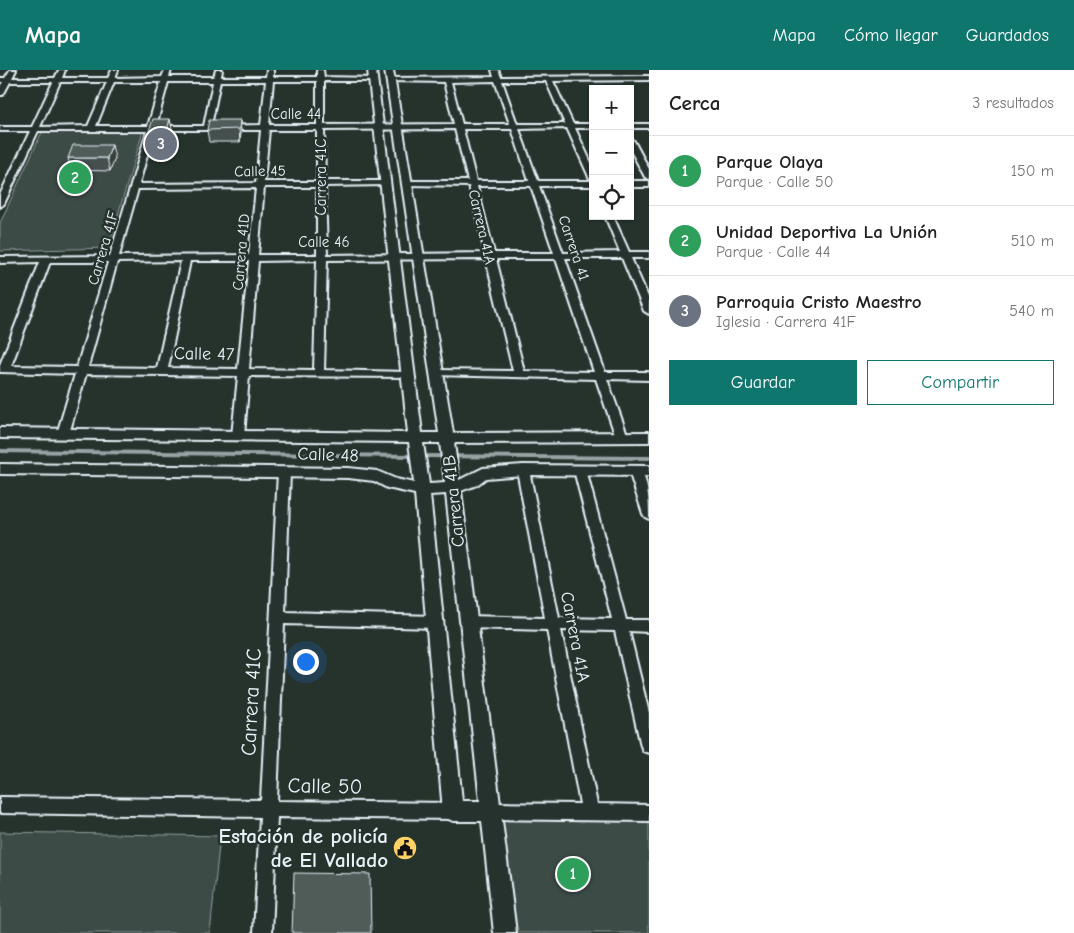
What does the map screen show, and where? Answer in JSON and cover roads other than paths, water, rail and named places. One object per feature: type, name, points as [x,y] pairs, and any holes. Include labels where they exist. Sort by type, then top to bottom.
[{"type":"street","points":[[0,93],[4,80],[13,70]]},
{"type":"street","points":[[0,204],[4,187],[35,129],[62,70]]},
{"type":"street","points":[[91,128],[115,70]]},
{"type":"street","name":"Carrera 41F","points":[[63,434],[168,70]]},
{"type":"street","points":[[208,128],[219,70]]},
{"type":"street","points":[[643,70],[649,77]]},
{"type":"street","points":[[4,80],[217,80],[270,75],[373,75]]},
{"type":"street","name":"Carrera 41D","points":[[238,436],[270,75]]},
{"type":"street","name":"Carrera 41C","points":[[320,75],[322,257],[320,373]]},
{"type":"street","name":"Carrera 41B","points":[[373,75],[421,483],[453,811]]},
{"type":"street","points":[[390,75],[447,80],[496,75],[549,79],[649,77]]},
{"type":"street","name":"Carrera 41B","points":[[390,75],[447,443],[505,933]]},
{"type":"street","name":"Carrera 41","points":[[496,75],[622,437]]},
{"type":"street","points":[[598,78],[601,85]]},
{"type":"street","points":[[549,79],[592,175]]},
{"type":"street","name":"Carrera 41A","points":[[447,80],[519,374]]},
{"type":"street","name":"Calle 44","points":[[0,129],[589,126]]},
{"type":"street","points":[[634,126],[649,126]]},
{"type":"street","points":[[634,149],[649,177]]},
{"type":"street","name":"Calle 45","points":[[135,187],[386,183]]},
{"type":"street","points":[[407,183],[589,184]]},
{"type":"street","points":[[634,184],[649,184]]},
{"type":"street","points":[[611,220],[649,311]]},
{"type":"street","name":"Calle 46","points":[[0,260],[649,255]]},
{"type":"street","points":[[162,372],[186,258]]},
{"type":"street","points":[[2,369],[46,260]]},
{"type":"street","name":"Calle 47","points":[[2,369],[407,375]]},
{"type":"street","points":[[437,373],[649,376]]},
{"type":"street","name":"Calle 48","points":[[0,433],[238,436],[447,443],[649,437]]},
{"type":"street","name":"Calle 48","points":[[0,469],[284,472],[369,475],[406,488],[421,483],[451,481],[482,473],[523,470],[642,472]]},
{"type":"street","name":"Carrera 41A","points":[[523,470],[590,812]]},
{"type":"street","points":[[580,470],[621,626],[649,746]]},
{"type":"street","name":"Carrera 41C","points":[[263,933],[284,472]]},
{"type":"street","points":[[642,472],[649,514]]},
{"type":"street","points":[[277,618],[435,622]]},
{"type":"street","points":[[468,622],[649,626]]},
{"type":"street","name":"Calle 50","points":[[0,806],[649,813]]},
{"type":"waterway","points":[[0,451],[414,456]]},
{"type":"waterway","points":[[421,456],[649,458]]},
{"type":"place","name":"Parroquia Cristo Maestro","points":[[161,144]]},
{"type":"place","name":"Unidad Deportiva La Unión","points":[[75,178]]},
{"type":"place","name":"Estación de policía de El Vallado","points":[[405,848]]},
{"type":"place","name":"Parque Olaya","points":[[573,874]]}]
